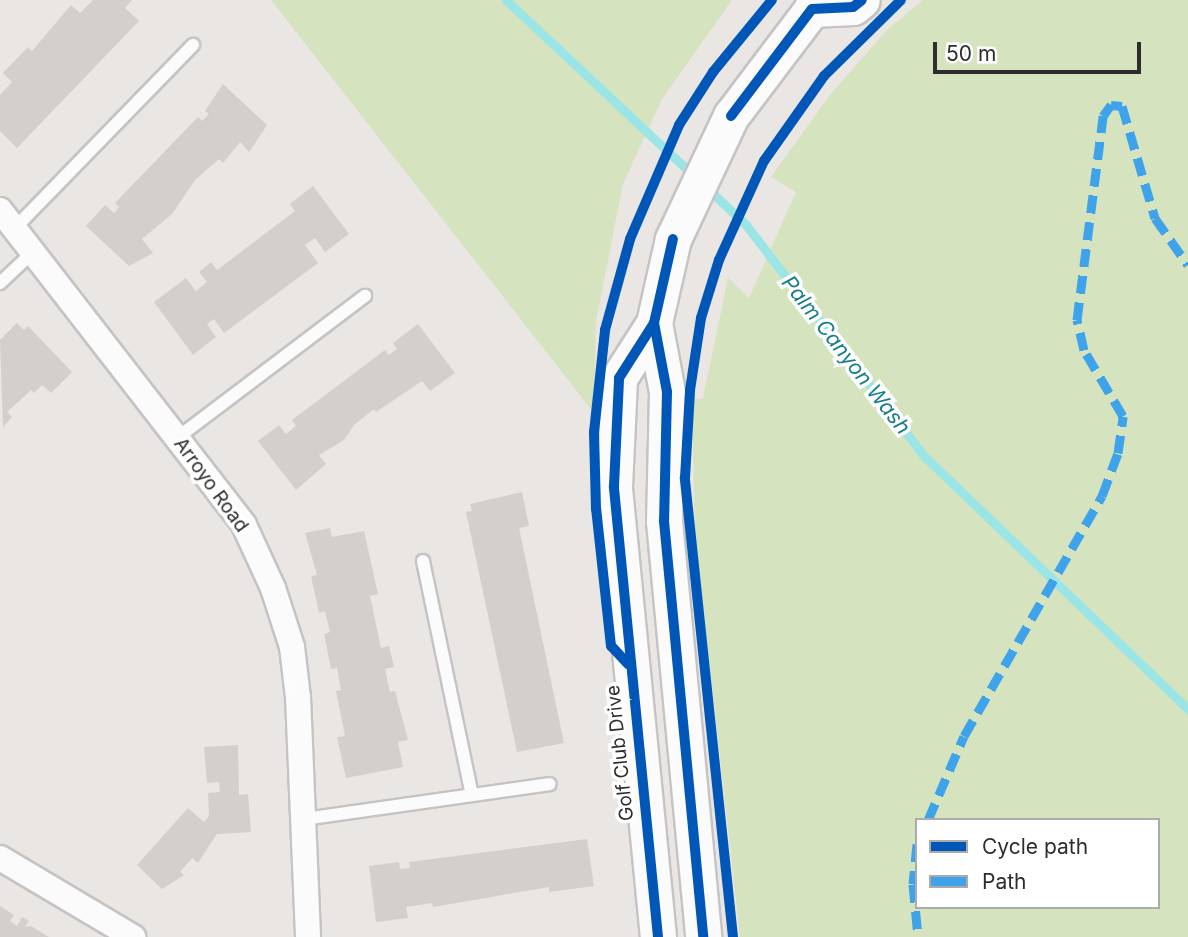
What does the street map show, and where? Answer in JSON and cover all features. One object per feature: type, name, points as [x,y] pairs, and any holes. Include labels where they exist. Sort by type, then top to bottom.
[{"type":"street","name":"Golf Club Drive","points":[[658,937],[614,486],[619,378],[654,323],[673,239],[731,116],[813,5],[853,7],[862,0]]},
{"type":"street","name":"Arroyo Road","points":[[7,219],[244,525],[273,588],[292,647],[297,685],[308,937]]},
{"type":"street","name":"Golf Club Drive","points":[[654,323],[667,392],[664,521],[703,937]]},
{"type":"street","points":[[0,858],[133,937]]},
{"type":"lane","points":[[7,219],[193,45]]},
{"type":"lane","points":[[0,283],[33,252]]},
{"type":"lane","points":[[177,438],[365,296]]},
{"type":"lane","points":[[423,561],[472,795]]},
{"type":"lane","points":[[304,820],[550,784]]},
{"type":"green space","points":[[271,0],[732,0],[662,99],[623,184],[596,321],[594,413]]},
{"type":"green space","points":[[923,0],[1188,0],[1188,937],[740,937],[695,533],[692,400],[703,398],[728,278],[749,298],[796,192],[771,177],[830,95],[886,31]]},
{"type":"building","points":[[93,0],[132,0],[125,8],[139,21],[17,148],[0,131],[0,95],[12,82],[3,73],[28,47],[32,51],[71,5],[80,13]]},
{"type":"building","points":[[223,84],[267,125],[249,152],[240,142],[223,163],[219,159],[195,180],[172,214],[142,239],[153,253],[129,266],[86,226],[105,205],[114,213],[119,207],[115,203],[198,117],[202,121],[209,114],[205,111]]},
{"type":"building","points":[[313,186],[349,234],[325,252],[315,238],[305,245],[318,263],[224,333],[214,319],[207,324],[216,337],[193,355],[154,302],[186,278],[196,291],[207,282],[199,272],[211,262],[217,270],[295,211],[290,204]]},
{"type":"building","points":[[17,323],[24,330],[28,326],[72,372],[51,393],[42,385],[34,393],[31,390],[7,412],[12,417],[3,427],[0,340]]},
{"type":"building","points":[[418,324],[455,373],[430,391],[422,381],[376,412],[374,409],[354,425],[344,440],[319,455],[326,464],[296,490],[258,441],[279,425],[286,434],[296,426],[292,420],[385,350],[389,355],[397,349],[393,343]]},
{"type":"building","points":[[522,492],[529,526],[519,528],[564,743],[517,752],[466,512],[472,511],[470,504]]},
{"type":"building","points":[[330,528],[332,537],[364,531],[378,594],[370,596],[381,648],[389,646],[394,667],[385,669],[390,692],[395,691],[408,740],[398,742],[403,767],[346,778],[337,737],[345,736],[336,691],[341,690],[337,668],[331,669],[324,634],[330,632],[325,611],[319,613],[311,576],[317,575],[305,533]]},
{"type":"building","points":[[238,745],[239,795],[248,794],[251,832],[217,834],[198,863],[192,858],[180,872],[184,875],[162,889],[137,865],[188,808],[204,822],[209,816],[208,793],[220,792],[219,782],[207,783],[204,747]]},
{"type":"building","points":[[587,839],[594,886],[549,892],[549,887],[433,907],[432,903],[406,907],[408,918],[376,922],[369,866],[399,862],[400,869],[410,868],[409,862]]},
{"type":"building","points":[[0,906],[14,915],[10,921],[17,926],[22,917],[29,921],[25,927],[31,926],[49,937],[0,937]]},
{"type":"waterway","name":"Palm Canyon Wash","points":[[506,0],[693,175]]},
{"type":"waterway","name":"Palm Canyon Wash","points":[[706,187],[746,225],[924,456],[1188,709]]},
{"type":"marked path","points":[[929,818],[964,736],[1102,496],[1118,453],[1123,416],[1084,350],[1077,320],[1103,116],[1111,105],[1122,106],[1155,218],[1188,265]]},
{"type":"marked path","points":[[915,864],[915,905]]},
{"type":"marked path","points":[[915,909],[918,937]]},
{"type":"cycle path","points":[[628,664],[611,646],[596,509],[594,432],[605,330],[630,239],[679,125],[713,72],[772,0]]},
{"type":"cycle path","points":[[731,116],[812,9],[853,7],[862,0]]},
{"type":"cycle path","points":[[733,937],[685,478],[690,390],[701,318],[719,260],[764,161],[824,76],[901,0]]},
{"type":"cycle path","points":[[658,937],[614,486],[619,378],[654,323],[673,239]]},
{"type":"cycle path","points":[[654,323],[667,392],[664,521],[703,937]]}]
